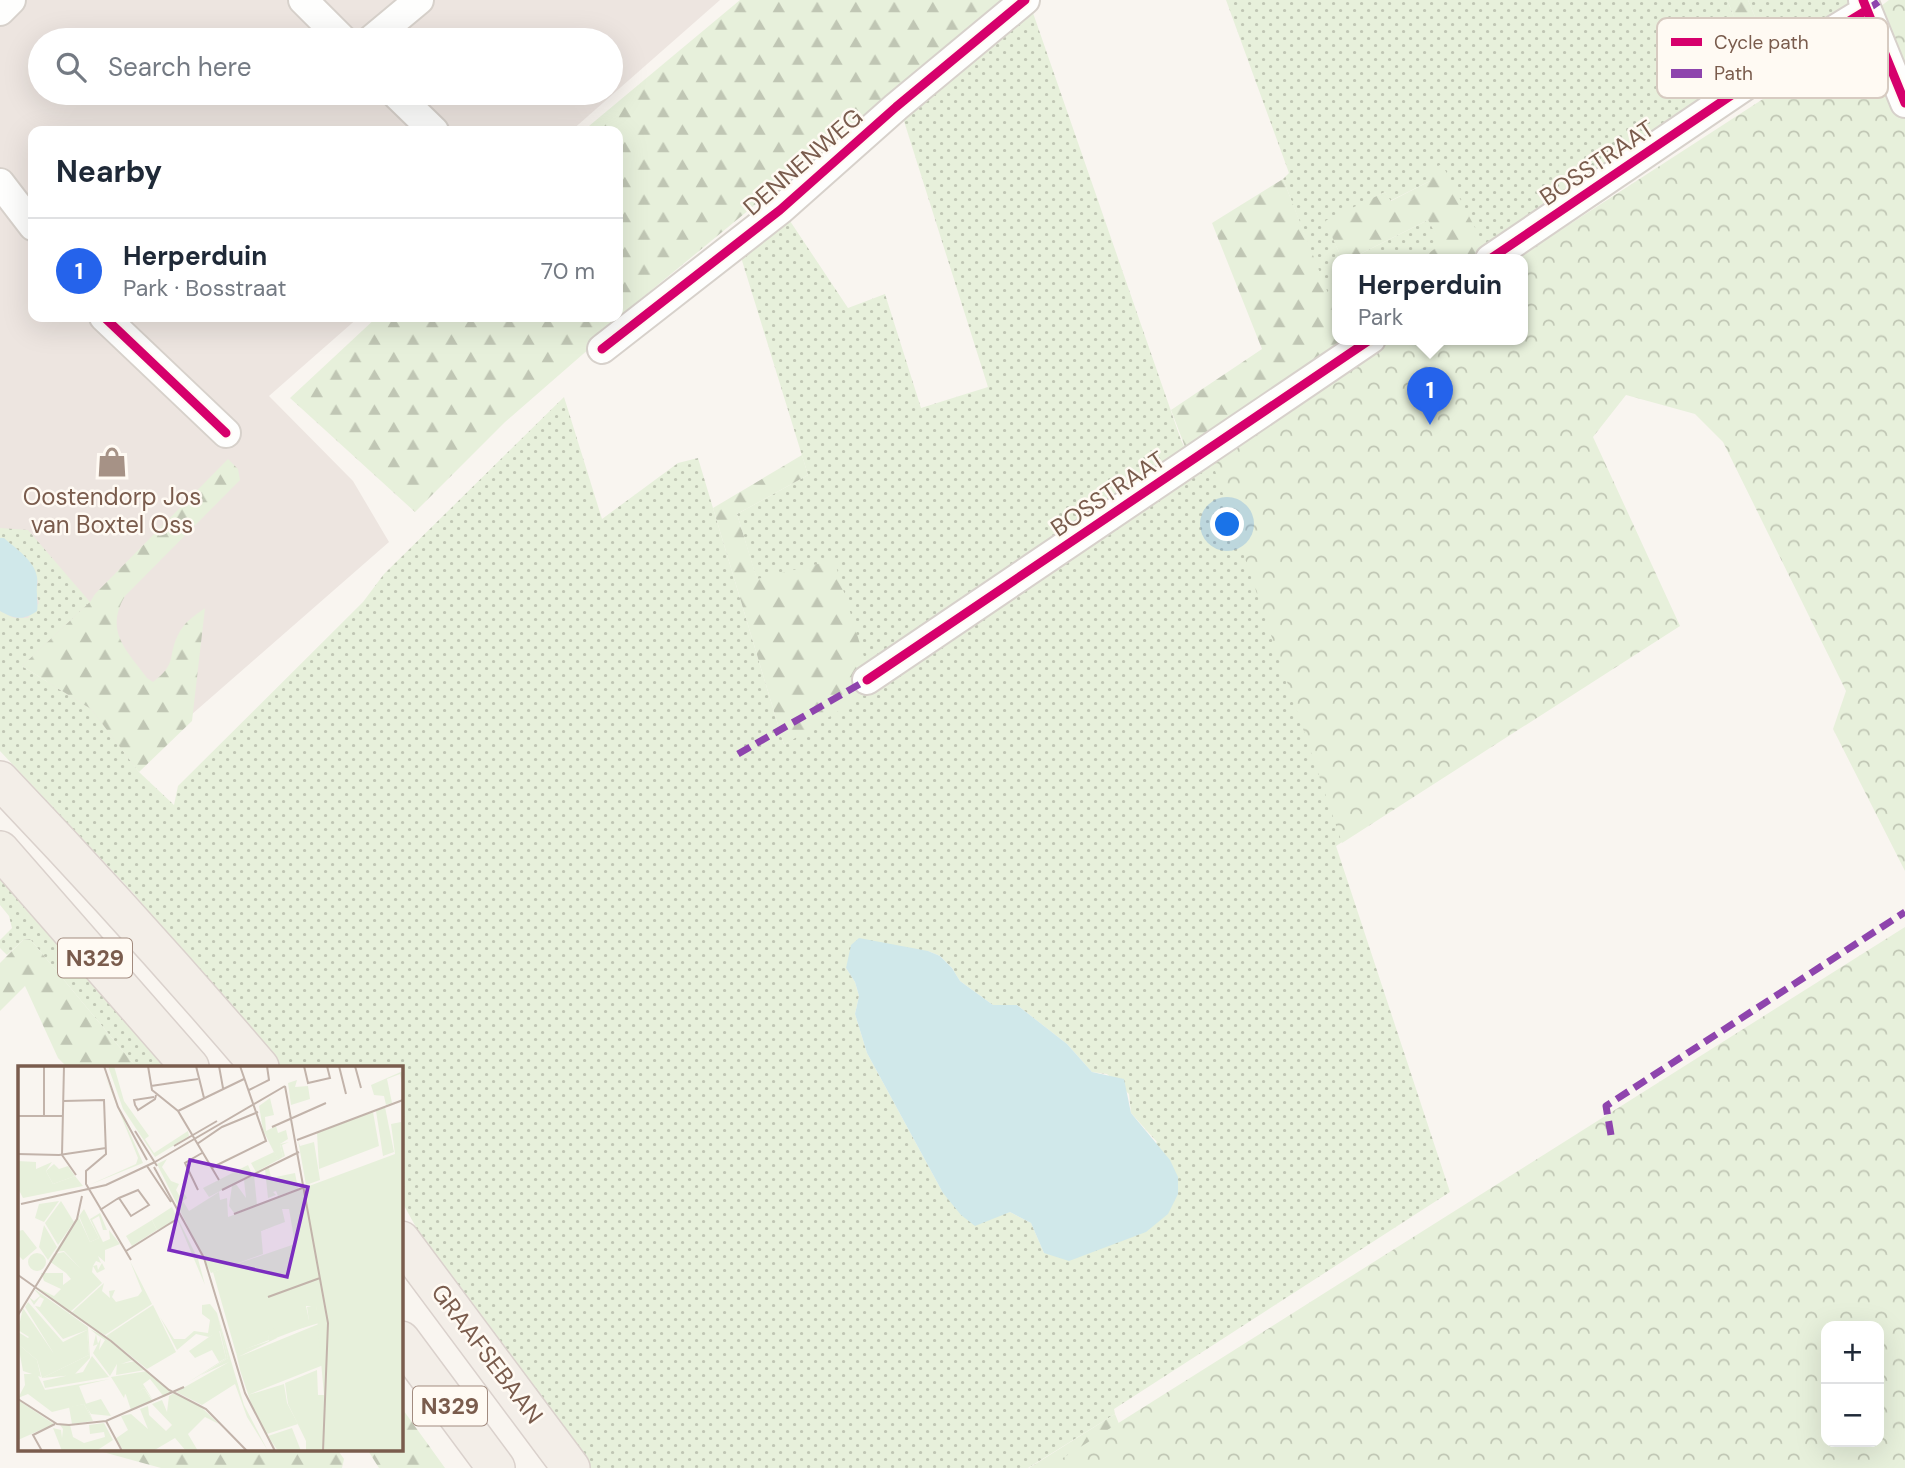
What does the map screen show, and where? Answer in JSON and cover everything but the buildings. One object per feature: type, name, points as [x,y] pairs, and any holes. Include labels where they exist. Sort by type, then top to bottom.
[{"type":"main road","name":"N329","points":[[0,780],[103,888],[259,1066]]},
{"type":"main road","name":"N329","points":[[0,850],[189,1066]]},
{"type":"main road","name":"GRAAFSEBAAN","points":[[402,1241],[571,1468]]},
{"type":"main road","name":"N329","points":[[402,1341],[496,1468]]},
{"type":"street","points":[[0,11],[11,0]]},
{"type":"street","points":[[303,0],[331,28]]},
{"type":"street","points":[[385,28],[419,0]]},
{"type":"street","name":"DENNENWEG","points":[[602,349],[780,210],[896,107],[1025,0]]},
{"type":"street","name":"BOSSTRAAT","points":[[1846,18],[1865,5]]},
{"type":"street","points":[[1888,61],[1905,103]]},
{"type":"street","name":"BOSSTRAAT","points":[[1497,254],[1727,98]]},
{"type":"street","points":[[407,105],[428,126]]},
{"type":"street","points":[[0,183],[28,219]]},
{"type":"street","points":[[109,322],[226,433]]},
{"type":"street","name":"BOSSTRAAT","points":[[867,680],[1362,345]]},
{"type":"shaded area","points":[[0,0],[720,0],[623,85],[623,28],[28,28],[28,105],[601,105],[577,126],[28,126],[28,322],[353,322],[269,396],[353,481],[389,542],[120,777],[30,659],[0,688]]},
{"type":"green space","points":[[740,0],[1004,0],[623,316],[623,126],[589,126],[614,105],[623,105],[623,98]]},
{"type":"green space","points":[[1226,0],[1727,0],[1735,18],[1657,18],[1657,98],[1716,98],[1487,251],[1430,181],[1390,201],[1385,192],[1326,222],[1340,254],[1332,254],[1332,306],[1283,179],[1289,173]]},
{"type":"green space","points":[[1727,0],[1748,0],[1756,18],[1735,18]]},
{"type":"green space","points":[[1748,0],[1853,0],[1855,6],[1837,18],[1756,18]]},
{"type":"green space","points":[[1889,0],[1905,0],[1905,871],[1833,729],[1846,691],[1723,442],[1695,414],[1626,395],[1593,437],[1680,626],[1342,843],[1210,456],[1382,345],[1528,345],[1528,254],[1524,254],[1765,98],[1888,98],[1888,18],[1880,18],[1877,9]]},
{"type":"green space","points":[[1032,10],[1187,452],[868,667],[757,580],[737,514],[808,475],[740,254],[786,215],[848,308],[885,294],[921,408],[988,387],[903,118]]},
{"type":"green space","points":[[1442,164],[1487,251],[1482,254],[1428,254],[1441,244],[1428,220],[1360,254],[1340,254],[1325,221],[1385,192],[1391,201],[1430,181],[1426,172]]},
{"type":"green space","points":[[1283,179],[1332,303],[1332,345],[1346,345],[1187,452],[1171,410],[1262,349],[1212,223]]},
{"type":"green space","points":[[1428,220],[1442,244],[1428,254],[1360,254]]},
{"type":"green space","points":[[372,322],[617,322],[505,422],[415,512],[290,398]]},
{"type":"green space","points":[[1380,345],[1514,345],[1485,750],[1336,846],[1450,1192],[1114,1409],[1115,1414],[1028,1468],[584,1468],[440,1271],[402,1202],[402,1066],[275,1066],[135,895],[0,751],[0,611],[14,618],[28,618],[39,603],[36,592],[38,581],[4,538],[0,538],[0,528],[28,530],[90,602],[22,666],[91,709],[139,772],[174,805],[178,786],[363,602],[384,574],[564,397],[602,519],[678,463],[698,458],[784,745]],"holes":[[[928,951],[940,956],[960,981],[993,1005],[1017,1005],[1067,1044],[1092,1072],[1107,1074],[1129,1094],[1131,1113],[1157,1142],[1044,1253],[1031,1223],[1010,1212],[995,1216],[943,1193],[867,1053],[855,1014],[859,996],[855,982],[846,968]]]},
{"type":"green space","points":[[802,455],[808,475],[737,514],[757,579],[834,560],[874,689],[784,745],[713,508]]},
{"type":"green space","points":[[228,459],[238,469],[240,480],[125,596],[119,609],[117,630],[121,640],[147,678],[153,682],[169,665],[183,626],[205,608],[192,721],[139,772],[91,709],[22,666],[90,602]]},
{"type":"green space","points":[[0,872],[166,1066],[135,1066],[30,939],[23,940],[7,955],[0,948],[0,940],[12,928],[9,916],[0,905]]},
{"type":"green space","points":[[1905,927],[1905,1468],[1047,1468]]},
{"type":"green space","points":[[30,939],[135,1066],[66,1066],[58,1058],[25,986],[0,1011],[0,963],[23,940]]},
{"type":"green space","points":[[402,1408],[445,1468],[379,1468],[368,1450],[402,1450]]},
{"type":"green space","points":[[1115,1414],[1137,1468],[1029,1468]]},
{"type":"green space","points":[[96,1450],[338,1450],[344,1459],[342,1468],[161,1468]]},
{"type":"water","points":[[0,538],[4,538],[24,555],[35,571],[37,611],[23,618],[0,611]]},
{"type":"water","points":[[859,938],[928,951],[940,956],[960,981],[993,1005],[1017,1005],[1067,1044],[1092,1072],[1124,1079],[1131,1113],[1170,1160],[1178,1177],[1178,1194],[1168,1214],[1146,1232],[1069,1261],[1044,1253],[1031,1223],[1010,1212],[975,1226],[961,1215],[943,1193],[867,1053],[855,1014],[859,996],[855,982],[846,968],[851,945]]},
{"type":"marked path","points":[[1867,10],[1881,0]]},
{"type":"marked path","points":[[738,754],[867,680]]},
{"type":"marked path","points":[[1611,1135],[1606,1106],[1905,912]]},
{"type":"cycle path","points":[[602,349],[780,210],[896,107],[1025,0]]},
{"type":"cycle path","points":[[1863,0],[1870,18]]},
{"type":"cycle path","points":[[1854,18],[1867,10]]},
{"type":"cycle path","points":[[1888,61],[1905,103]]},
{"type":"cycle path","points":[[1497,254],[1727,98]]},
{"type":"cycle path","points":[[109,322],[226,433]]},
{"type":"cycle path","points":[[867,680],[1362,345]]},
{"type":"place","name":"Herperduin","points":[[1430,425]]},
{"type":"place","name":"Oostendorp Jos van Boxtel Oss","points":[[112,462]]}]
